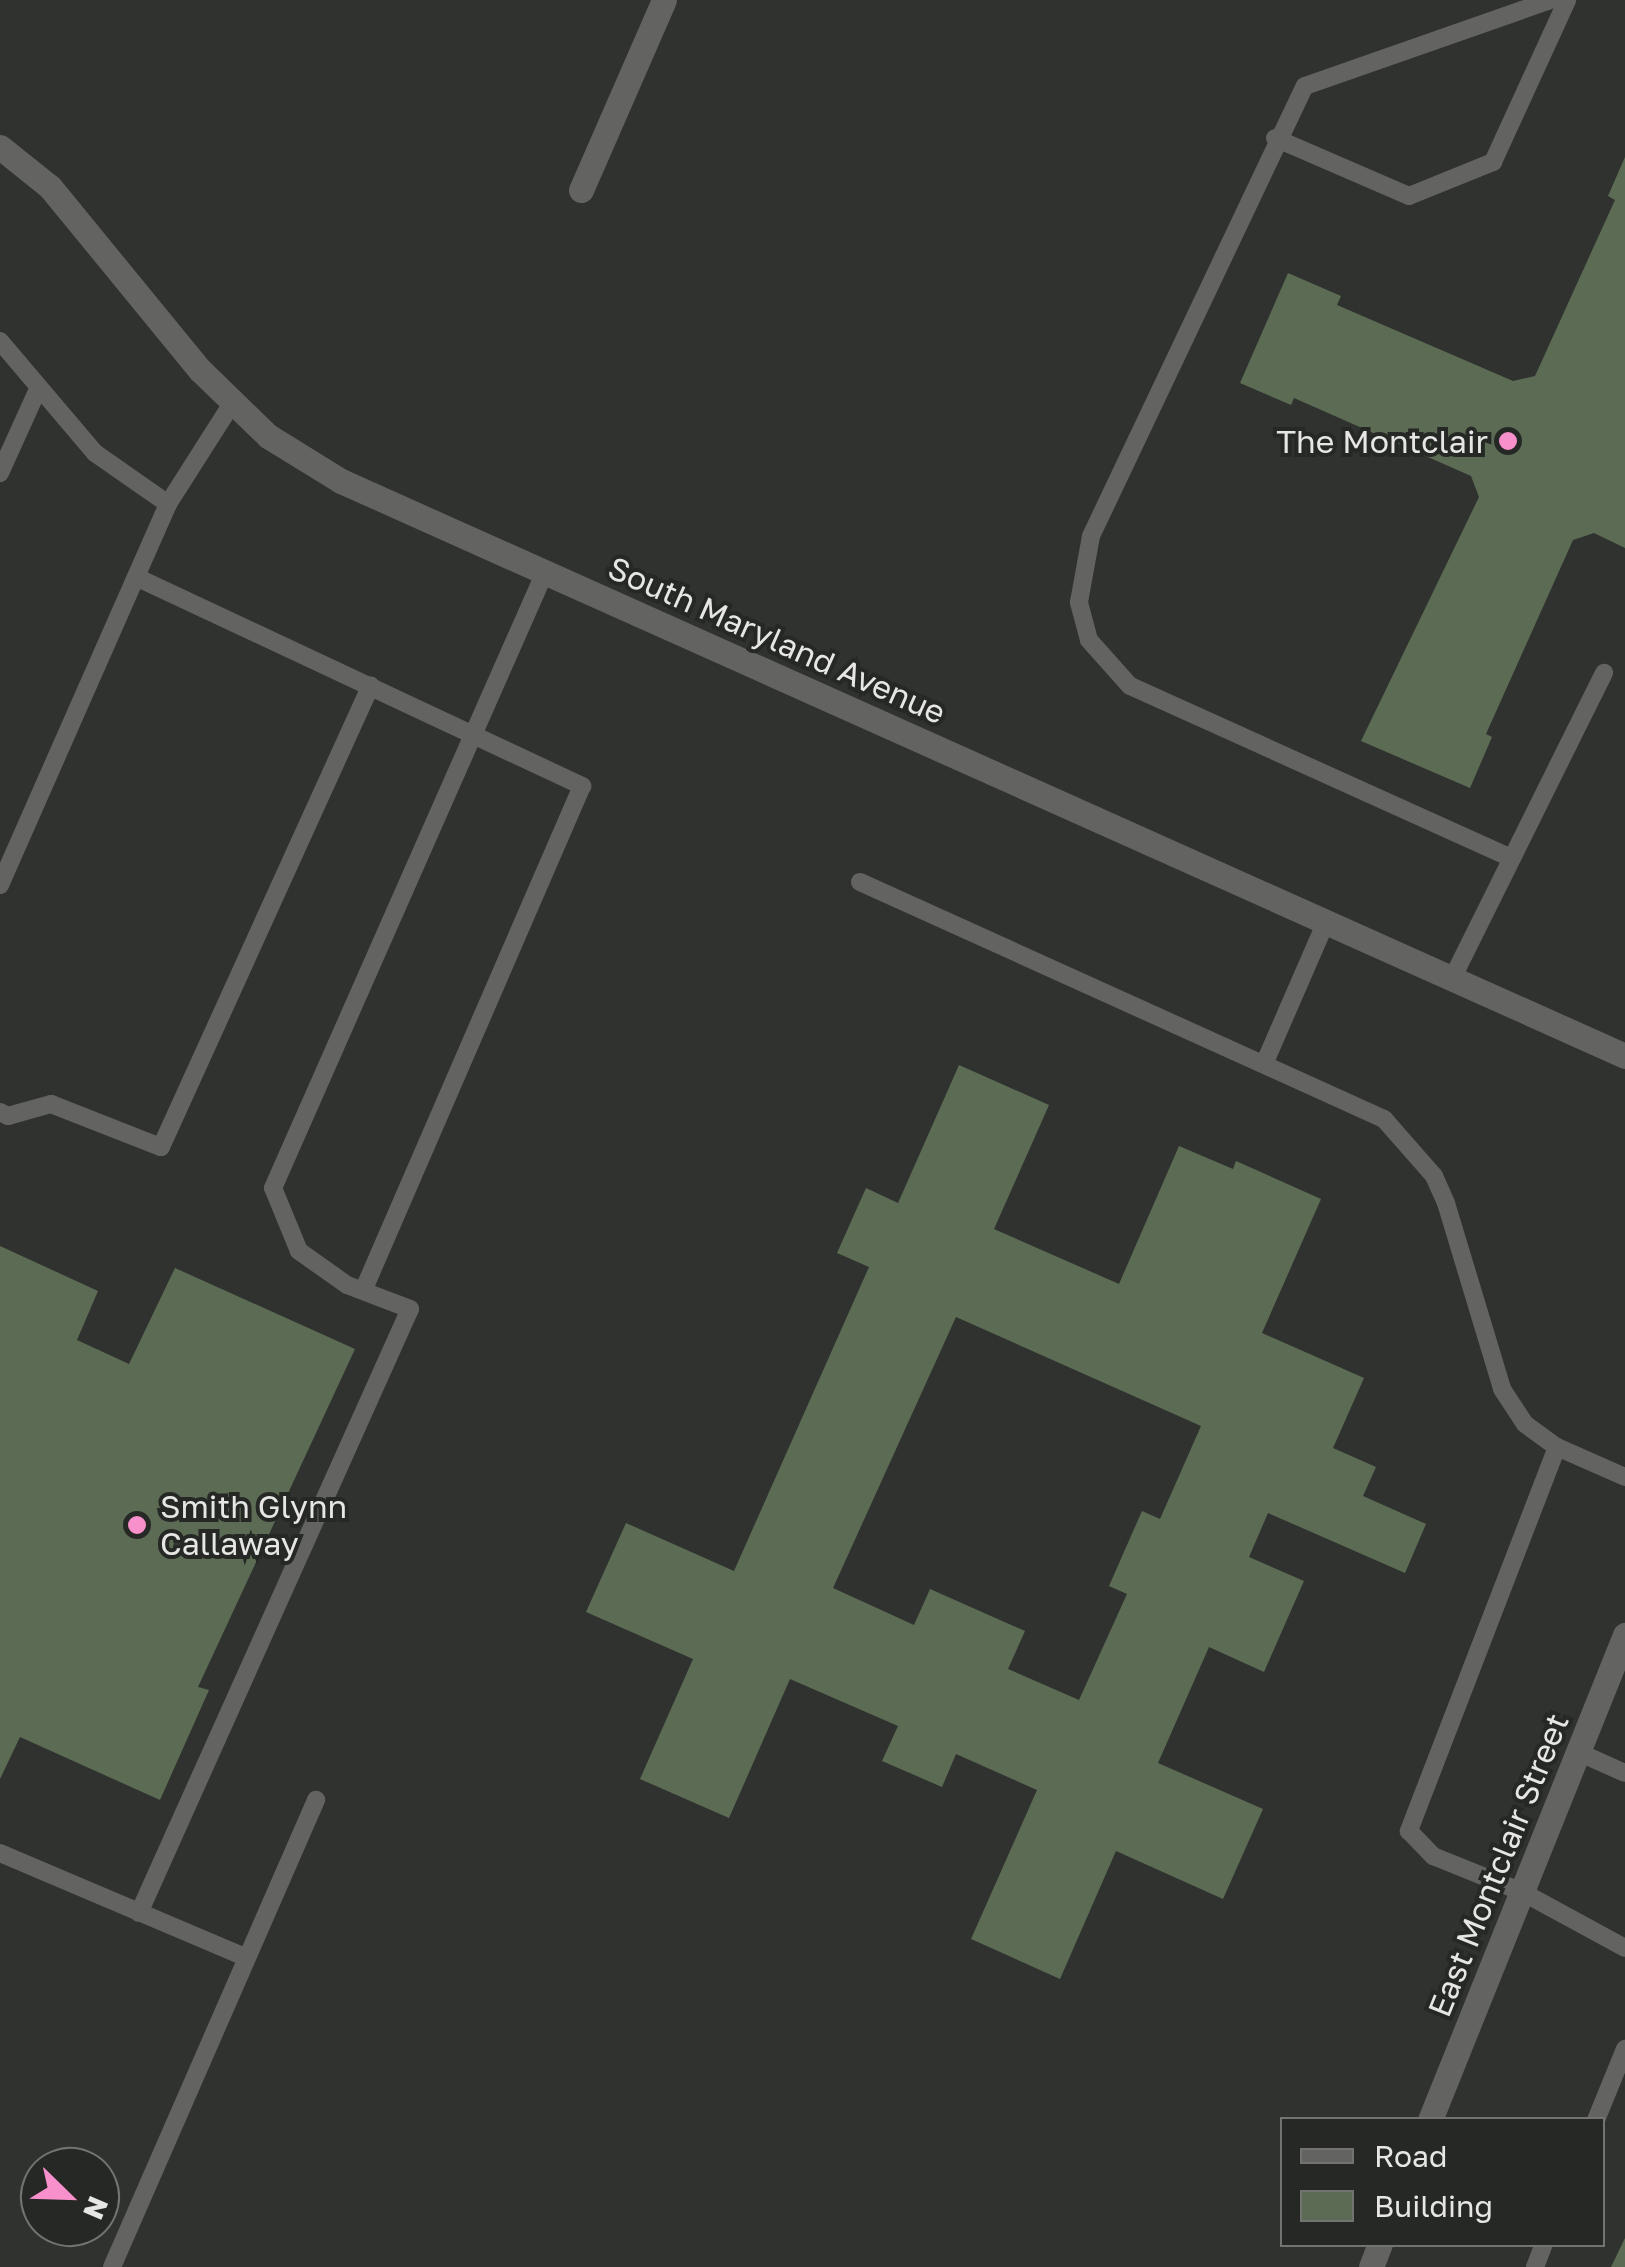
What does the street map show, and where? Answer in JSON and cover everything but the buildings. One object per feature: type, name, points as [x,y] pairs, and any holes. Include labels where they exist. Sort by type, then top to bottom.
[{"type":"street","points":[[581,190],[664,0]]},
{"type":"street","name":"South Maryland Avenue","points":[[0,147],[50,187],[233,402],[268,436],[341,480],[1625,1056]]},
{"type":"street","name":"East Montclair Street","points":[[1431,2117],[1625,1634]]},
{"type":"lane","points":[[1509,857],[1130,686],[1089,640],[1078,602],[1091,536],[1275,138],[1304,86],[1550,0]]},
{"type":"lane","points":[[1275,138],[1409,196],[1493,162],[1567,0]]},
{"type":"lane","points":[[0,340],[96,453],[168,504]]},
{"type":"lane","points":[[0,473],[39,387]]},
{"type":"lane","points":[[0,885],[168,504],[233,402]]},
{"type":"lane","points":[[139,1913],[410,1309],[363,1292],[299,1252],[273,1188],[545,572]]},
{"type":"lane","points":[[136,577],[582,786],[363,1292]]},
{"type":"lane","points":[[1452,978],[1604,672]]},
{"type":"lane","points":[[0,1112],[8,1116],[51,1104],[162,1147],[370,685]]},
{"type":"lane","points":[[860,882],[1360,1103],[1412,1146],[1446,1203],[1502,1389],[1526,1424],[1557,1447],[1625,1477]]},
{"type":"lane","points":[[1265,1062],[1326,922]]},
{"type":"lane","points":[[1557,1447],[1409,1832],[1433,1856],[1522,1892],[1625,1948]]},
{"type":"lane","points":[[1578,1752],[1625,1773]]},
{"type":"lane","points":[[112,2267],[316,1800]]},
{"type":"lane","points":[[0,1853],[247,1958]]},
{"type":"lane","points":[[1597,2117],[1625,2048]]},
{"type":"place","name":"The Montclair","points":[[1508,441]]},
{"type":"place","name":"Smith Glynn Callaway","points":[[137,1525]]}]
